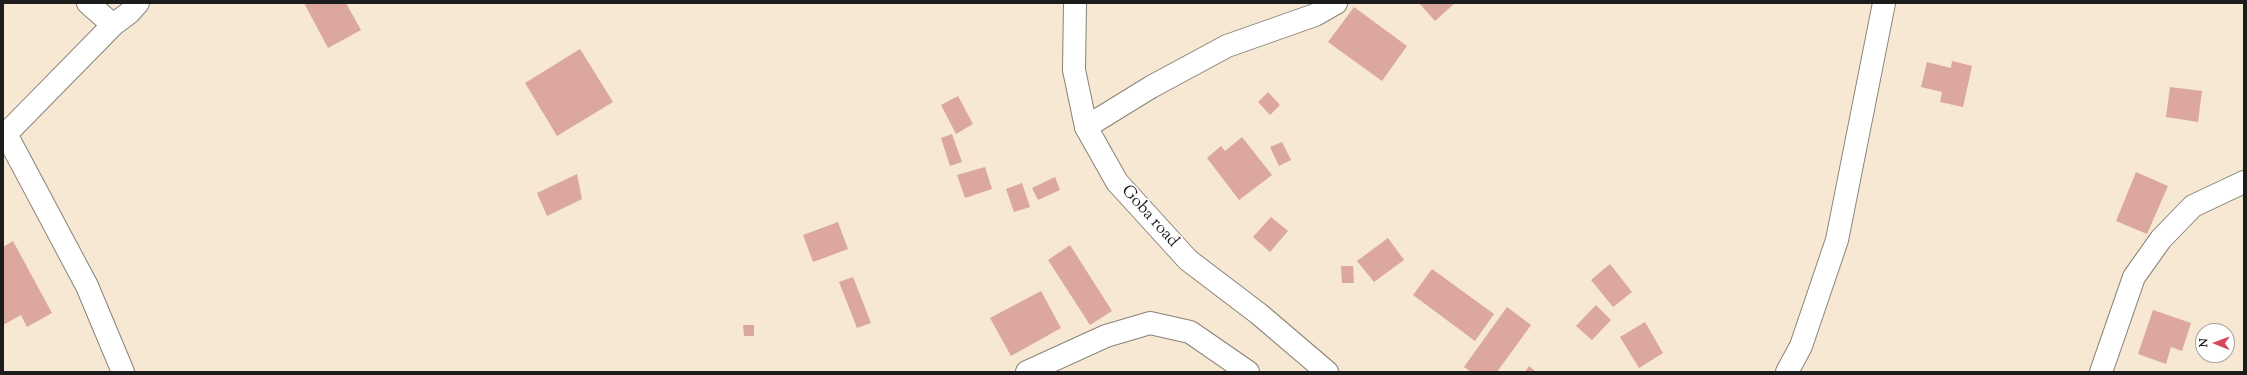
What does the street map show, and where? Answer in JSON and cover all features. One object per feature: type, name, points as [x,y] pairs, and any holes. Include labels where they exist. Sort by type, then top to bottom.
[{"type":"street","points":[[88,3],[113,25]]},
{"type":"street","points":[[123,372],[87,286],[4,135],[113,25],[129,13],[138,3]]},
{"type":"street","name":"Goba road","points":[[1075,3],[1074,70],[1086,127],[1117,182],[1188,260],[1259,314],[1328,372]]},
{"type":"street","points":[[1086,127],[1151,87],[1227,46],[1315,15],[1336,3]]},
{"type":"street","points":[[1787,372],[1801,346],[1837,240],[1884,3]]},
{"type":"street","points":[[2101,372],[2134,277],[2161,239],[2193,206],[2244,182]]},
{"type":"street","points":[[1027,372],[1106,336],[1150,323],[1190,332],[1248,372]]},
{"type":"building","points":[[304,3],[346,3],[361,30],[328,48]]},
{"type":"building","points":[[1419,3],[1455,3],[1435,21]]},
{"type":"building","points":[[1354,7],[1407,46],[1382,81],[1328,42]]},
{"type":"building","points":[[580,49],[613,102],[557,136],[525,83]]},
{"type":"building","points":[[1952,61],[1972,66],[1963,107],[1940,102],[1942,92],[1921,87],[1927,62],[1951,68]]},
{"type":"building","points":[[2170,87],[2202,91],[2198,122],[2166,117]]},
{"type":"building","points":[[1268,92],[1280,105],[1270,115],[1258,102]]},
{"type":"building","points":[[958,96],[973,124],[956,134],[941,105]]},
{"type":"building","points":[[952,134],[962,162],[950,166],[941,138]]},
{"type":"building","points":[[1242,137],[1272,175],[1239,200],[1207,158],[1221,146],[1225,151]]},
{"type":"building","points":[[1282,142],[1291,160],[1279,166],[1270,147]]},
{"type":"building","points":[[985,167],[992,189],[965,198],[957,175]]},
{"type":"building","points":[[2136,172],[2168,186],[2147,234],[2116,221]]},
{"type":"building","points":[[577,174],[582,199],[547,216],[537,193]]},
{"type":"building","points":[[1055,177],[1060,190],[1038,200],[1032,188]]},
{"type":"building","points":[[1022,183],[1030,207],[1014,212],[1006,189]]},
{"type":"building","points":[[1271,217],[1288,231],[1270,252],[1253,237]]},
{"type":"building","points":[[838,222],[848,249],[813,262],[803,235]]},
{"type":"building","points":[[1388,238],[1404,260],[1374,282],[1357,261]]},
{"type":"building","points":[[13,241],[52,313],[27,327],[21,315],[3,325],[3,247]]},
{"type":"building","points":[[1070,245],[1112,311],[1090,325],[1048,260]]},
{"type":"building","points":[[1610,264],[1632,292],[1613,307],[1591,280]]},
{"type":"building","points":[[1341,266],[1353,266],[1354,283],[1342,283]]},
{"type":"building","points":[[1432,269],[1494,314],[1475,341],[1413,295]]},
{"type":"building","points":[[853,277],[871,323],[857,328],[839,282]]},
{"type":"building","points":[[1041,291],[1061,328],[1011,356],[990,318]]},
{"type":"building","points":[[1596,305],[1611,320],[1592,340],[1576,326]]},
{"type":"building","points":[[1507,307],[1531,325],[1497,372],[1471,372],[1464,367]]},
{"type":"building","points":[[2153,310],[2191,323],[2182,351],[2171,347],[2166,364],[2138,354]]},
{"type":"building","points":[[1645,322],[1663,353],[1639,368],[1620,337]]},
{"type":"building","points":[[743,325],[754,325],[754,336],[744,336]]},
{"type":"building","points":[[1529,366],[1536,372],[1525,372]]}]
